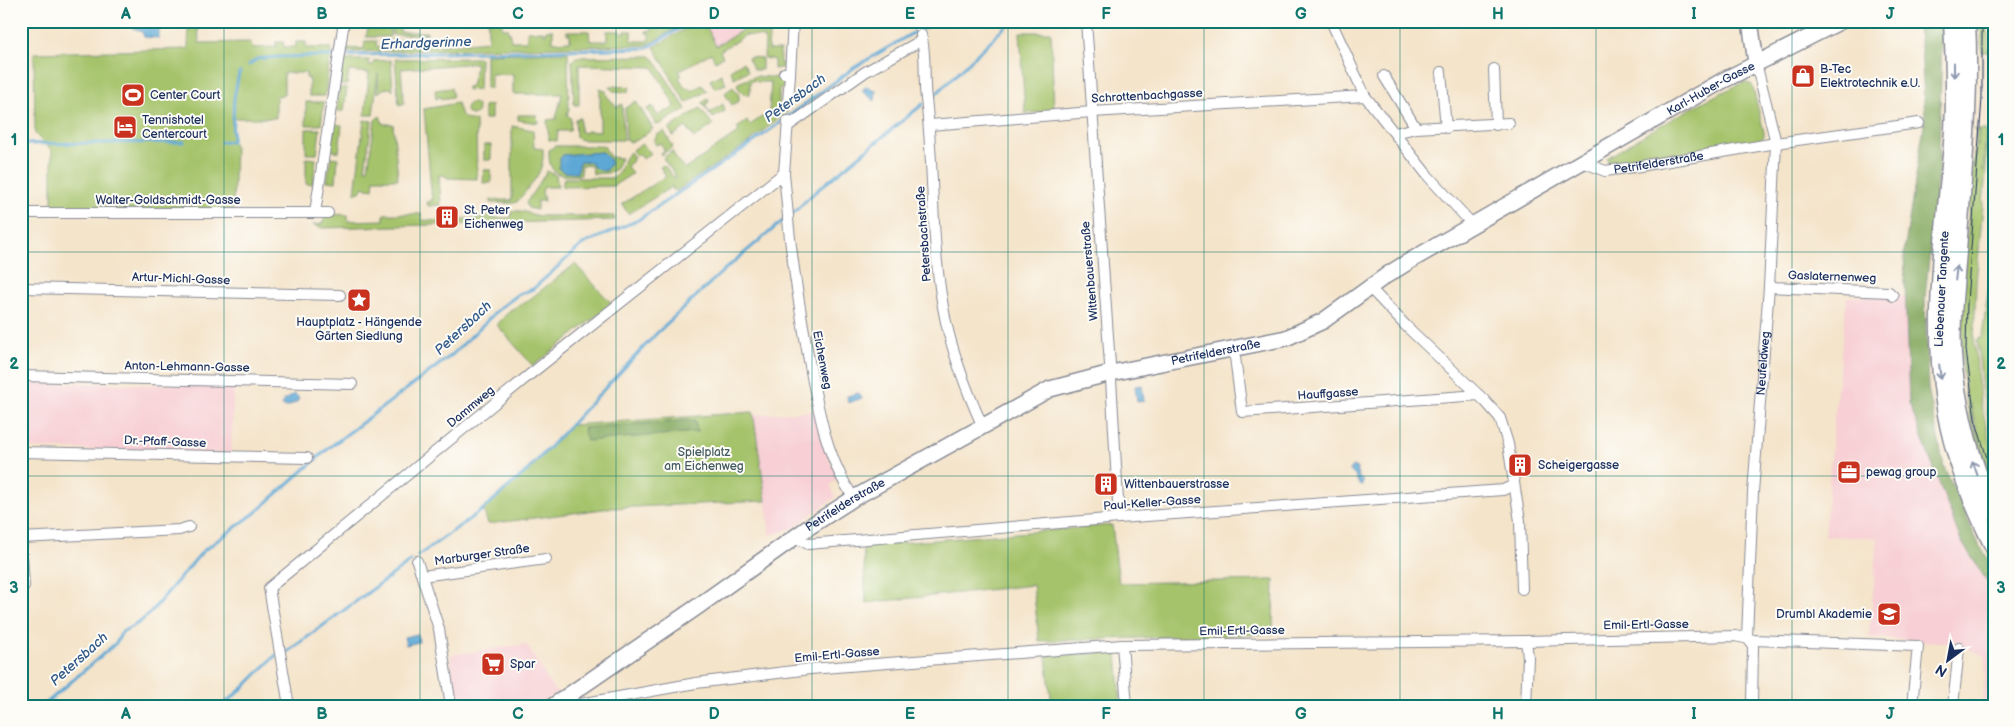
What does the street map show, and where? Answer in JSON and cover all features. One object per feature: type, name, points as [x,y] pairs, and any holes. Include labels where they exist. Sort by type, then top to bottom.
[{"type":"main road","name":"Neufeldweg","points":[[1750,21],[1756,63]]},
{"type":"main road","name":"Karl-Huber-Gasse","points":[[1583,162],[1756,63],[1841,21]]},
{"type":"main road","name":"Liebenauer Tangente","points":[[1952,21],[1955,67],[1953,120],[1939,303],[1939,358],[1944,403],[1953,446],[1968,490],[1994,548]]},
{"type":"main road","name":"Liebenauer Tangente","points":[[1967,21],[1968,101],[1953,304],[1953,353],[1963,426],[1977,474],[1994,513]]},
{"type":"main road","name":"Petrifelderstraße","points":[[563,704],[794,537],[854,498],[982,425],[1050,389],[1111,373],[1286,338],[1315,324],[1401,266],[1583,162]]},
{"type":"street","points":[[315,213],[344,21]]},
{"type":"street","points":[[788,103],[787,74],[793,21]]},
{"type":"street","name":"Wittenbauerstraße","points":[[1086,21],[1111,373],[1119,518]]},
{"type":"street","points":[[1331,21],[1365,96],[1428,176],[1473,225]]},
{"type":"street","name":"Petersbachstraße","points":[[919,30],[930,125],[938,269],[946,321],[960,374],[982,425]]},
{"type":"street","name":"Eichenweg","points":[[854,498],[834,460],[818,409],[795,288],[784,173],[788,123],[865,72],[919,30]]},
{"type":"street","name":"Neufeldweg","points":[[1752,706],[1753,646],[1747,637],[1753,492],[1769,287],[1776,143],[1756,63]]},
{"type":"street","points":[[1494,69],[1496,125]]},
{"type":"street","points":[[1442,72],[1446,128]]},
{"type":"street","points":[[1384,76],[1416,128]]},
{"type":"street","name":"Schrottenbachgasse","points":[[930,125],[1092,112],[1365,96]]},
{"type":"street","points":[[1395,132],[1416,128],[1446,128],[1509,123]]},
{"type":"street","name":"Petrifelderstraße","points":[[1583,162],[1605,171],[1776,143],[1920,123]]},
{"type":"street","name":"Dammweg","points":[[289,706],[269,588],[528,376],[784,173]]},
{"type":"street","name":"Walter-Goldschmidt-Gasse","points":[[21,213],[328,213]]},
{"type":"street","name":"Gaslaternenweg","points":[[1769,287],[1889,292],[1893,296]]},
{"type":"street","name":"Artur-Michl-Gasse","points":[[21,288],[340,295]]},
{"type":"street","points":[[1369,288],[1479,395],[1500,418],[1508,444],[1520,521],[1522,589]]},
{"type":"street","name":"Hauffgasse","points":[[1234,348],[1242,412],[1479,395]]},
{"type":"street","name":"Anton-Lehmann-Gasse","points":[[21,376],[352,384]]},
{"type":"street","name":"Dr.-Pfaff-Gasse","points":[[21,452],[307,458]]},
{"type":"street","name":"Paul-Keller-Gasse","points":[[794,537],[808,544],[1119,518],[1503,490],[1514,485]]},
{"type":"street","points":[[24,586],[21,538],[179,530],[190,527]]},
{"type":"street","points":[[22,545],[34,544]]},
{"type":"street","name":"Marburger Straße","points":[[422,576],[546,559]]},
{"type":"street","name":"Marburger Straße","points":[[417,561],[438,630],[451,706]]},
{"type":"street","name":"Emil-Ertl-Gasse","points":[[563,704],[696,683],[810,669],[1122,645],[1526,641],[1725,636],[1747,637],[1754,640],[1918,646],[1912,706]]},
{"type":"street","points":[[1526,641],[1528,657],[1526,706]]},
{"type":"street","points":[[1122,645],[1126,706]]},
{"type":"street","points":[[1953,706],[1959,648]]},
{"type":"shaded area","points":[[704,21],[749,21],[749,26],[715,46]]},
{"type":"shaded area","points":[[1994,142],[1994,200],[1989,199]]},
{"type":"shaded area","points":[[1906,296],[1909,403],[1961,541],[1994,592],[1994,706],[1983,706],[1986,656],[1951,643],[1869,637],[1878,538],[1825,536],[1834,418],[1847,297]]},
{"type":"shaded area","points":[[21,382],[234,386],[231,453],[21,448]]},
{"type":"shaded area","points":[[815,411],[823,444],[831,464],[839,477],[830,485],[836,497],[791,529],[770,535],[754,415]]},
{"type":"shaded area","points":[[526,644],[554,690],[558,692],[535,706],[456,706],[450,655]]},
{"type":"green space","name":"Center Court","points":[[189,21],[198,21],[199,43],[251,42],[252,48],[276,47],[276,42],[283,42],[284,47],[296,47],[296,42],[306,42],[306,48],[331,48],[325,96],[309,96],[309,78],[306,78],[306,73],[284,73],[284,95],[276,96],[276,118],[232,118],[232,141],[235,148],[233,210],[52,209],[52,151],[35,134],[34,53],[188,49]]},
{"type":"green space","points":[[390,21],[390,37],[366,37],[369,23],[350,22]]},
{"type":"green space","points":[[392,21],[400,21],[400,32],[427,32],[427,34],[392,35]]},
{"type":"green space","points":[[488,21],[502,21],[502,28],[508,28],[511,41],[527,41],[527,31],[543,31],[543,34],[546,34],[546,30],[553,30],[553,42],[570,41],[570,34],[567,34],[567,31],[589,31],[590,41],[607,41],[607,31],[621,31],[621,33],[625,33],[625,31],[632,31],[632,41],[649,41],[649,33],[646,33],[646,31],[652,31],[652,27],[661,27],[661,21],[689,21],[647,45],[344,52],[345,48],[364,49],[365,41],[376,41],[377,47],[389,46],[390,40],[401,40],[402,46],[413,46],[413,40],[433,40],[434,46],[488,41]]},
{"type":"green space","points":[[699,21],[704,21],[716,46],[749,26],[749,30],[770,23],[768,50],[780,50],[780,64],[787,62],[785,67],[774,69],[774,60],[764,58],[765,40],[763,37],[746,35],[720,51],[723,57],[715,61],[711,53],[679,71],[682,75],[679,77],[685,88],[688,87],[691,91],[702,85],[707,91],[686,103],[654,47]]},
{"type":"green space","points":[[1917,21],[1941,21],[1942,32],[1939,163],[1925,298],[1928,388],[1944,467],[1979,545],[1994,567],[1994,592],[1961,541],[1909,403],[1904,252],[1925,118],[1921,46]]},
{"type":"green space","points":[[1980,21],[1987,21],[1989,52],[1982,52]]},
{"type":"green space","points":[[1020,32],[1051,32],[1054,112],[1025,113]]},
{"type":"green space","points":[[568,52],[569,110],[567,114],[571,119],[570,131],[558,131],[557,141],[549,140],[547,120],[556,119],[562,94],[513,94],[513,74],[491,74],[491,88],[486,88],[486,54]]},
{"type":"green space","points":[[650,56],[654,59],[686,109],[656,125],[647,109],[652,106],[658,116],[675,106],[653,67],[579,65],[579,105],[574,105],[572,61],[576,57]]},
{"type":"green space","points":[[480,58],[479,89],[467,90],[467,87],[471,86],[476,63],[401,69],[404,104],[399,105],[395,59]]},
{"type":"green space","points":[[748,58],[762,58],[762,70],[754,70]]},
{"type":"green space","points":[[343,60],[369,60],[369,65],[373,65],[374,61],[391,60],[393,91],[390,88],[383,89],[378,93],[378,74],[373,115],[365,115],[369,73],[349,71],[347,85],[340,85]]},
{"type":"green space","points":[[743,62],[748,71],[734,78],[730,70]]},
{"type":"green space","points":[[721,74],[726,84],[715,88],[710,80]]},
{"type":"green space","points":[[756,76],[780,78],[780,76],[785,81],[785,86],[779,89],[779,105],[785,104],[787,112],[748,143],[676,191],[672,189],[673,186],[628,214],[622,204],[666,176],[660,167],[664,165],[674,178],[676,177],[663,158],[672,151],[685,169],[739,132],[737,128],[747,121],[750,125],[769,112],[771,82],[757,82],[755,80],[750,82],[750,95],[743,94],[737,86],[738,83]]},
{"type":"green space","points":[[1745,82],[1752,85],[1764,132],[1764,136],[1759,142],[1610,168],[1607,158],[1692,108]]},
{"type":"green space","points":[[610,86],[630,87],[628,92],[613,91]]},
{"type":"green space","points":[[733,87],[739,95],[739,101],[732,105],[725,94]]},
{"type":"green space","points":[[339,88],[347,88],[344,111],[337,111]]},
{"type":"green space","points":[[451,88],[453,97],[441,99],[440,96],[436,99],[435,90]]},
{"type":"green space","points":[[600,89],[606,91],[607,96],[617,107],[622,104],[624,140],[581,140],[576,137],[575,119],[580,118],[580,131],[584,133],[586,131],[600,131]]},
{"type":"green space","points":[[708,99],[709,102],[705,105],[710,113],[723,104],[725,111],[713,118],[703,104]]},
{"type":"green space","points":[[636,101],[653,129],[637,140],[629,142],[626,140],[625,108]]},
{"type":"green space","points":[[306,102],[324,102],[321,125],[306,125]]},
{"type":"green space","points":[[457,103],[459,111],[463,116],[476,121],[477,179],[447,178],[446,176],[439,175],[441,205],[428,206],[427,202],[432,201],[424,109]]},
{"type":"green space","points":[[470,103],[474,103],[478,109],[474,115],[470,115],[466,111],[466,107]]},
{"type":"green space","points":[[491,105],[491,119],[484,119],[484,106]]},
{"type":"green space","points":[[700,108],[713,125],[694,138],[686,127],[673,136],[669,129]]},
{"type":"green space","points":[[518,115],[537,115],[538,123],[518,120]]},
{"type":"green space","points":[[380,116],[383,124],[393,124],[398,179],[374,179],[373,189],[363,187],[360,192],[355,193],[364,120],[372,121],[365,169],[368,169],[375,120]]},
{"type":"green space","points":[[334,124],[342,125],[339,152],[331,150]]},
{"type":"green space","points":[[512,126],[533,130],[534,148],[543,149],[542,165],[532,184],[517,202],[491,203],[491,200],[512,200]]},
{"type":"green space","points":[[306,129],[320,129],[317,154],[306,154]]},
{"type":"green space","points":[[1974,129],[1986,130],[1983,172],[1987,132],[1987,159],[1976,284],[1974,338],[1980,400],[1994,457],[1994,485],[1970,402],[1974,427],[1994,488],[1994,496],[1972,428],[1966,400],[1963,369],[1963,300],[1976,132]]},
{"type":"green space","points":[[664,131],[673,147],[661,155],[660,153],[665,150],[660,143],[656,145],[654,141],[657,135]]},
{"type":"green space","points":[[642,144],[651,153],[643,159],[640,154],[636,156],[632,150]]},
{"type":"green space","points":[[484,145],[491,145],[491,160],[484,160]]},
{"type":"green space","points":[[555,146],[604,146],[610,157],[621,158],[615,170],[607,173],[593,174],[592,166],[581,165],[581,175],[561,175],[556,173],[550,165],[549,150]],"holes":[[[602,152],[591,162],[580,162],[578,166],[559,160],[563,155]]]},
{"type":"green space","points":[[630,152],[634,158],[627,166],[632,174],[613,186],[562,187],[564,178],[613,178],[619,172]]},
{"type":"green space","points":[[331,157],[338,158],[336,182],[327,181]]},
{"type":"green space","points":[[306,158],[316,159],[313,184],[306,184]]},
{"type":"green space","points":[[484,170],[491,170],[491,183],[483,183]]},
{"type":"green space","points":[[547,171],[556,175],[558,187],[544,187],[542,192],[544,201],[537,201],[537,210],[528,208],[526,203]]},
{"type":"green space","points":[[488,211],[491,211],[491,218],[511,218],[512,211],[521,211],[539,216],[614,216],[615,220],[322,228],[313,225],[322,224],[327,214],[348,215],[348,221],[384,220],[384,214],[421,214],[422,220],[441,221],[442,214],[443,219],[451,219],[451,212],[455,212],[455,219],[487,218]]},
{"type":"green space","points":[[575,264],[612,304],[533,366],[497,325],[510,310],[526,302]]},
{"type":"green space","points":[[1994,278],[1994,446],[1982,390],[1977,340],[1982,335],[1990,279]]},
{"type":"green space","name":"Spielplatz am Eichenweg","points":[[753,412],[766,501],[611,508],[488,524],[483,509],[528,470],[572,425]]},
{"type":"green space","points":[[695,420],[697,432],[587,441],[583,428]]},
{"type":"green space","points":[[1112,525],[1119,583],[1274,580],[1273,634],[1039,641],[1033,585],[866,603],[863,546]]},
{"type":"green space","points":[[1117,652],[1121,706],[1052,706],[1046,656]]},
{"type":"water","points":[[137,21],[159,21],[159,38],[144,37],[142,32],[131,27],[131,24]]},
{"type":"water","points":[[866,86],[876,91],[875,101],[862,91]]},
{"type":"water","points":[[602,152],[610,160],[610,165],[605,171],[596,169],[590,162],[580,162],[577,173],[564,172],[559,169],[559,160],[563,155]]},
{"type":"water","points":[[1142,385],[1144,401],[1137,402],[1135,386]]},
{"type":"water","points":[[859,393],[862,398],[848,403],[847,396]]},
{"type":"water","points":[[295,394],[299,398],[297,402],[287,407],[282,406],[284,400]]},
{"type":"water","points":[[1352,466],[1357,468],[1358,476],[1363,481],[1362,485],[1359,484],[1350,471]]},
{"type":"water","points":[[418,634],[419,642],[406,645],[404,637]]},
{"type":"waterway","name":"Erhardgerinne","points":[[249,65],[257,59],[278,57],[647,48],[692,21]]},
{"type":"waterway","name":"Petersbach","points":[[43,706],[116,643],[122,632],[140,622],[150,613],[203,551],[255,513],[330,447],[453,354],[500,308],[519,294],[533,289],[583,244],[638,220],[755,141],[855,67],[911,34],[940,21]]},
{"type":"waterway","points":[[929,101],[1011,21]]},
{"type":"waterway","name":"Erhardgerinne","points":[[221,142],[232,141],[234,98],[240,72]]},
{"type":"waterway","points":[[790,216],[815,192],[923,104]]},
{"type":"waterway","name":"Erhardgerinne","points":[[21,144],[184,142]]},
{"type":"waterway","points":[[418,556],[482,510],[528,470],[657,333],[724,270],[785,219]]},
{"type":"waterway","points":[[287,652],[411,561]]},
{"type":"waterway","points":[[222,706],[276,655]]},
{"type":"tram line","points":[[1982,21],[1982,98],[1967,302],[1966,350],[1975,419],[1994,481]]},
{"type":"place","name":"B-Tec Elektrotechnik e.U.","points":[[1803,76]]},
{"type":"place","name":"Center Court","points":[[133,95]]},
{"type":"place","name":"Tennishotel Centercourt","points":[[125,127]]},
{"type":"place","name":"St. Peter Eichenweg","points":[[447,217]]},
{"type":"place","name":"Hauptplatz - Hängende Gärten Siedlung","points":[[359,300]]},
{"type":"place","name":"Scheigergasse","points":[[1520,465]]},
{"type":"place","name":"pewag group","points":[[1849,472]]},
{"type":"place","name":"Wittenbauerstrasse","points":[[1106,484]]},
{"type":"place","name":"Drumbl Akademie","points":[[1889,614]]},
{"type":"place","name":"Spar","points":[[493,664]]}]
